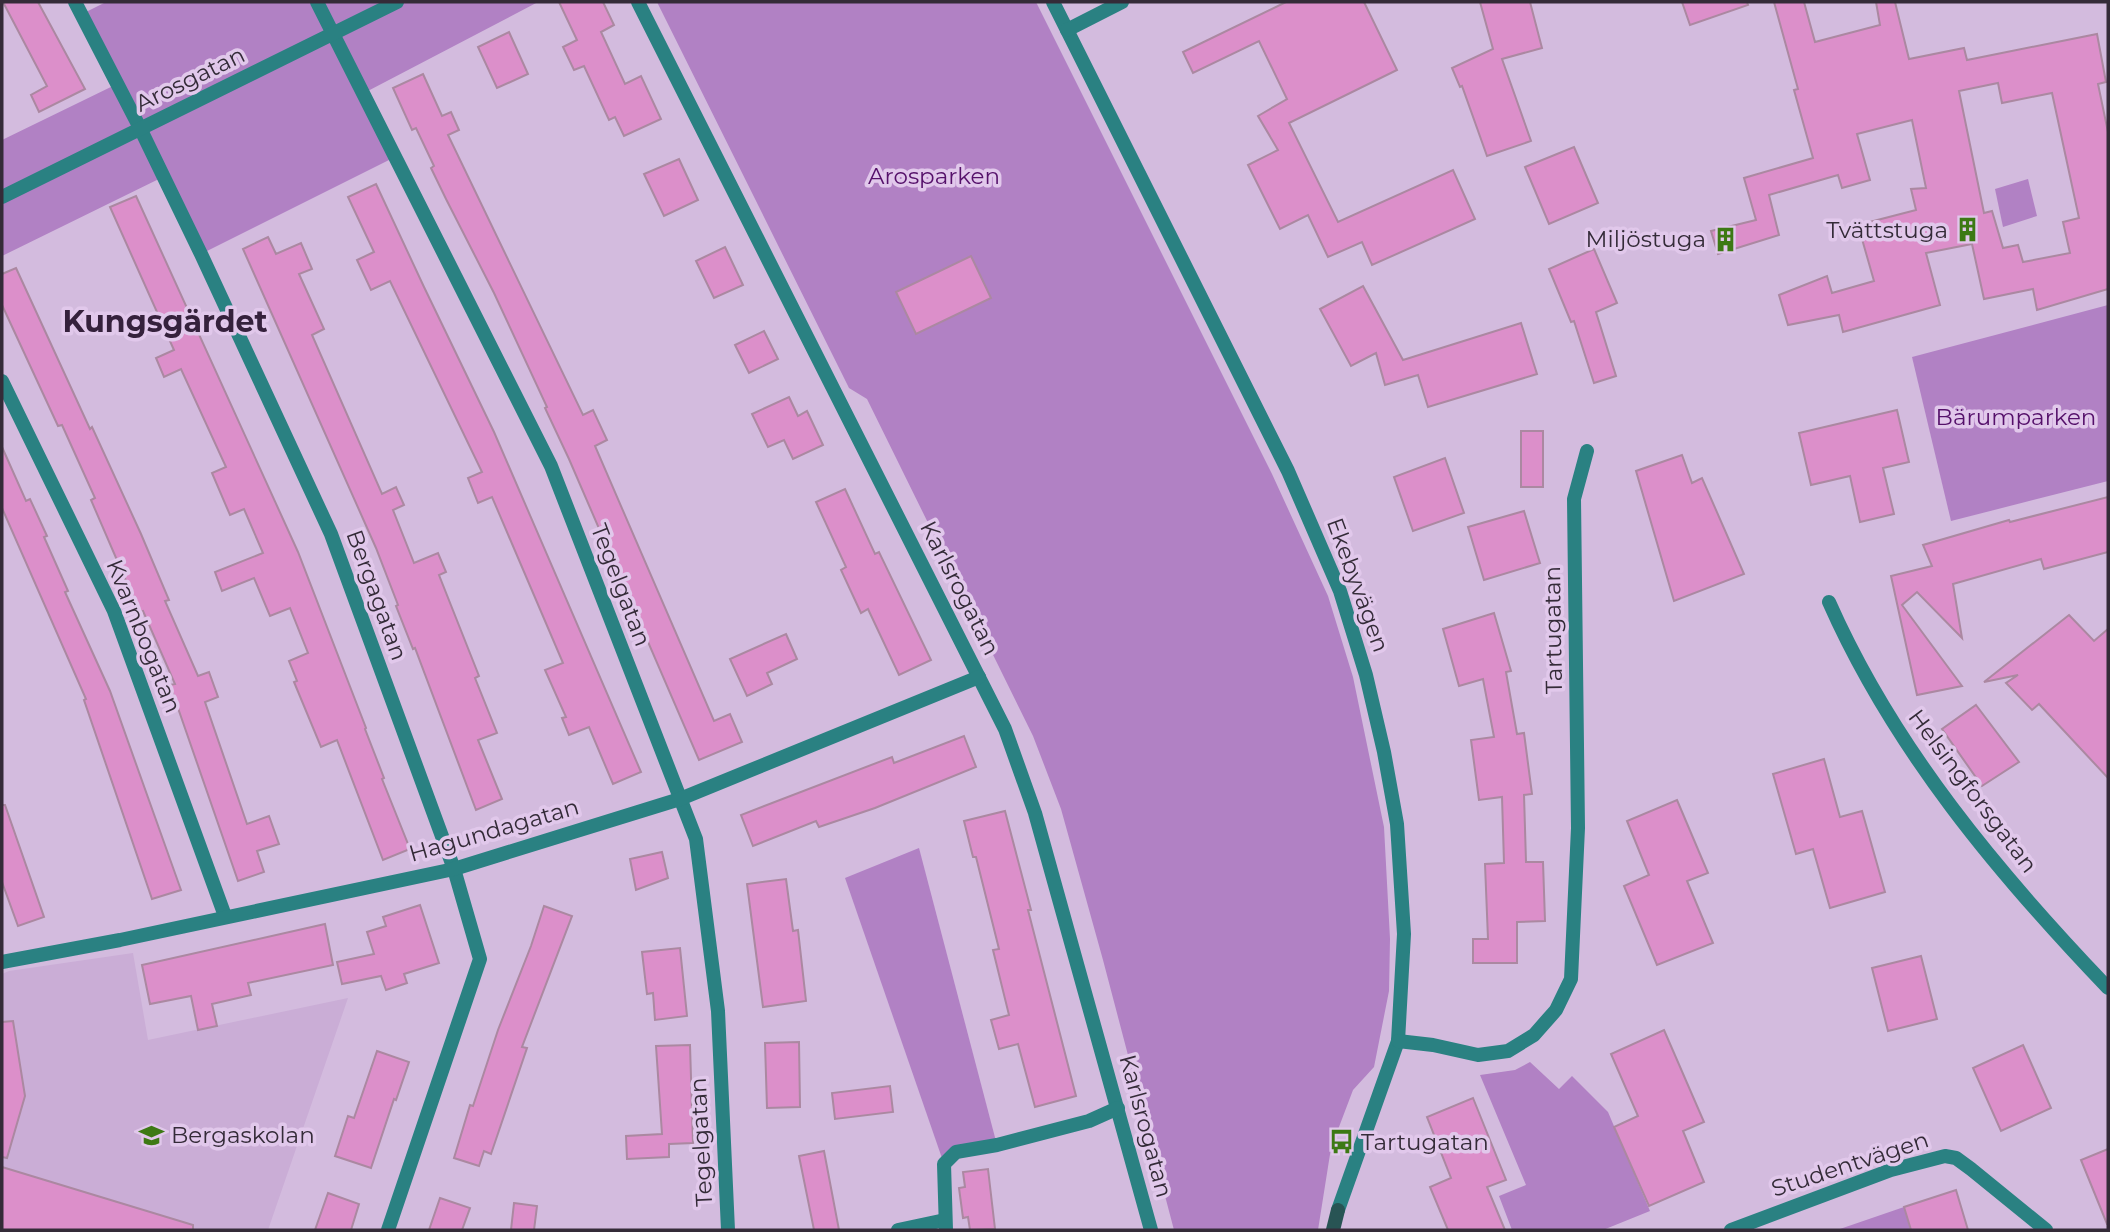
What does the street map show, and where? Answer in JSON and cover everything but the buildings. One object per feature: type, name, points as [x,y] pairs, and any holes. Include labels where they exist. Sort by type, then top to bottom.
[{"type":"street","name":"Bergagatan","points":[[75,2],[201,254],[331,534],[454,869],[480,959],[388,1230]]},
{"type":"street","name":"Tegelgatan","points":[[317,2],[551,466],[696,839],[718,1011],[728,1230]]},
{"type":"street","name":"Arosgatan","points":[[2,197],[397,2]]},
{"type":"street","name":"Karlsrogatan","points":[[638,2],[1005,730],[1035,813],[1151,1230]]},
{"type":"street","name":"Ekebyvägen","points":[[1052,2],[1288,471],[1340,591],[1366,675],[1384,752],[1397,824],[1404,934],[1398,1041],[1338,1210],[1334,1230]]},
{"type":"street","points":[[1067,30],[1122,2]]},
{"type":"street","name":"Kvarnbogatan","points":[[2,381],[114,611],[225,916]]},
{"type":"street","name":"Tartugatan","points":[[1398,1041],[1478,1055],[1508,1051],[1534,1035],[1556,1010],[1571,979],[1578,828],[1574,499],[1587,451]]},
{"type":"street","name":"Helsingforsgatan","points":[[1829,603],[1845,640],[1923,770],[2031,906],[2108,988]]},
{"type":"street","name":"Hagundagatan","points":[[3,958],[120,940],[454,869],[680,799],[979,677]]},
{"type":"street","points":[[898,1230],[946,1225],[944,1164],[956,1152],[996,1145],[1089,1121],[1118,1108]]},
{"type":"street","name":"Studentvägen","points":[[1731,1230],[1891,1170],[1945,1156],[1956,1158],[2046,1230]]},
{"type":"shaded area","name":"Bergaskolan","points":[[133,953],[148,1040],[348,998],[268,1230],[2,1230],[2,974]]},
{"type":"green space","points":[[106,2],[538,2],[364,93],[395,157],[201,254],[165,176],[2,256],[2,140],[117,84],[82,14]]},
{"type":"green space","name":"Arosparken","points":[[657,2],[1036,2],[1272,474],[1328,596],[1353,677],[1384,827],[1390,939],[1389,991],[1374,1067],[1353,1090],[1331,1148],[1318,1230],[1174,1230],[1061,809],[1033,736],[867,399],[849,388]]},
{"type":"green space","points":[[2028,179],[2037,216],[2003,227],[1995,189]]},
{"type":"green space","name":"Bärumparken","points":[[2108,305],[2108,481],[1951,521],[1912,357]]},
{"type":"green space","points":[[919,848],[997,1145],[944,1164],[845,878]]},
{"type":"green space","points":[[1530,1062],[1559,1089],[1572,1076],[1608,1112],[1650,1211],[1603,1230],[1512,1230],[1499,1196],[1526,1185],[1480,1075],[1515,1070]]},
{"type":"green space","points":[[1904,1207],[1911,1230],[1837,1230]]},
{"type":"place","name":"Tvättstuga","points":[[1968,230]]},
{"type":"place","name":"Miljöstuga","points":[[1726,239]]},
{"type":"place","name":"Bergaskolan","points":[[151,1135]]},
{"type":"place","name":"Tartugatan","points":[[1341,1142]]},
{"type":"district","name":"Kungsgärdet","points":[[165,322]]}]
